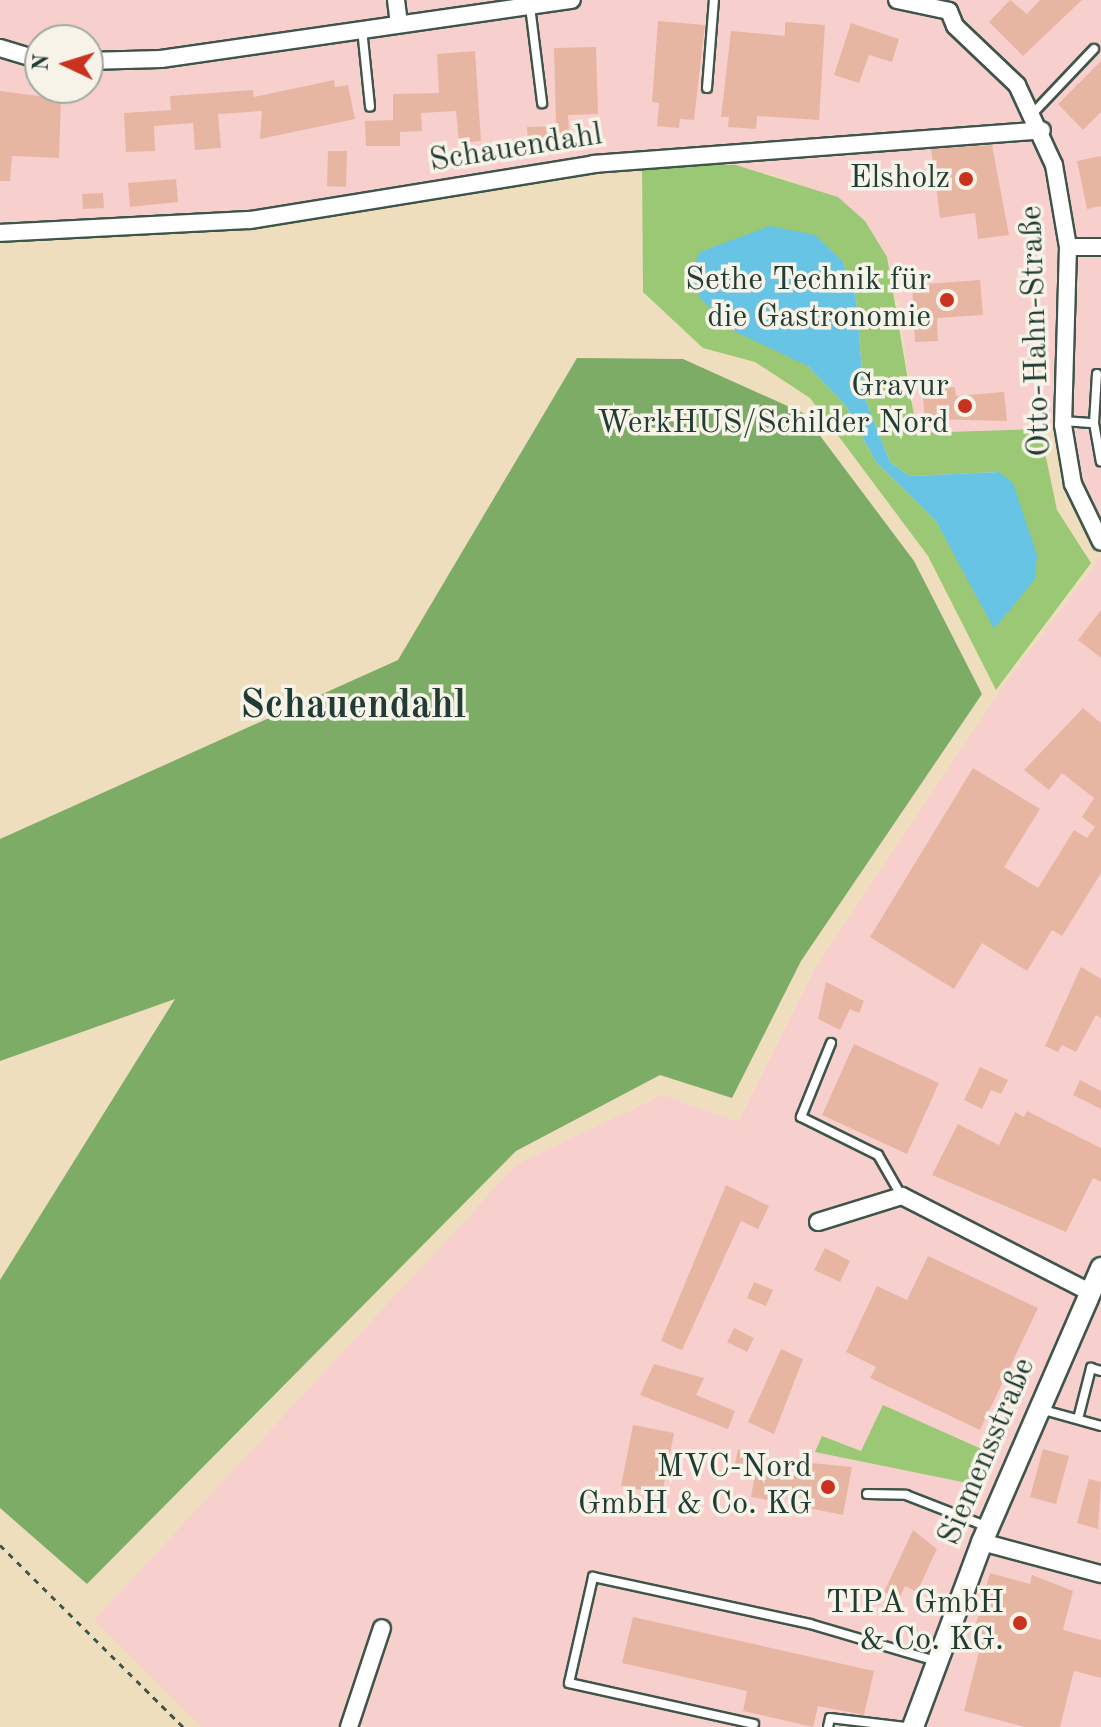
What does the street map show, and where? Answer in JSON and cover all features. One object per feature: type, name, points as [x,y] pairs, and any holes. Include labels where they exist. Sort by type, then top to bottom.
[{"type":"street","points":[[396,0],[399,23]]},
{"type":"street","points":[[104,61],[161,59],[572,0]]},
{"type":"street","name":"Otto-Hahn-Straße","points":[[897,0],[951,6],[955,26],[1017,85],[1042,130],[1068,247],[1063,421],[1073,484],[1101,542]]},
{"type":"street","points":[[0,48],[24,55]]},
{"type":"street","name":"Schauendahl","points":[[0,233],[250,220],[594,164],[1042,130]]},
{"type":"street","points":[[1068,247],[1101,247]]},
{"type":"street","points":[[818,1222],[902,1196],[1088,1291]]},
{"type":"street","name":"Siemensstraße","points":[[913,1727],[985,1535],[1088,1291],[1101,1268]]},
{"type":"street","points":[[985,1535],[1101,1574]]},
{"type":"street","points":[[349,1727],[382,1628]]},
{"type":"lane","points":[[707,88],[714,0]]},
{"type":"lane","points":[[529,6],[542,103]]},
{"type":"lane","points":[[362,29],[370,107]]},
{"type":"lane","points":[[1034,112],[1094,49]]},
{"type":"lane","points":[[1097,374],[1094,423],[1101,461]]},
{"type":"lane","points":[[1063,421],[1094,423]]},
{"type":"lane","points":[[831,1043],[801,1117],[878,1155],[902,1196]]},
{"type":"lane","points":[[1078,1419],[1091,1368],[1101,1371]]},
{"type":"lane","points":[[1039,1408],[1101,1426]]},
{"type":"lane","points":[[867,1494],[906,1495],[985,1535]]},
{"type":"lane","points":[[754,1724],[569,1683],[593,1577],[810,1624],[937,1661]]},
{"type":"lane","points":[[828,1727],[830,1718],[905,1727]]},
{"type":"path","points":[[0,1545],[183,1727]]},
{"type":"shaded area","points":[[0,0],[1101,0],[1101,532],[1080,483],[1069,429],[916,433],[899,302],[791,180],[736,165],[642,163],[238,215],[0,228]]},
{"type":"shaded area","points":[[1101,556],[1101,1727],[202,1727],[94,1620],[517,1164],[663,1095],[738,1122],[816,966],[1000,690]]},
{"type":"green space","points":[[642,163],[736,165],[838,197],[865,221],[887,257],[917,433],[1040,429],[1057,510],[1091,563],[996,690],[928,556],[810,398],[755,362],[703,348],[643,292]],"holes":[[[843,262],[856,298],[864,396],[890,462],[909,476],[999,472],[995,628],[936,521],[876,462],[846,406],[808,366]]]},
{"type":"green space","points":[[577,358],[683,359],[803,413],[914,561],[982,694],[801,961],[732,1098],[660,1075],[516,1151],[87,1584],[0,1508],[0,1280],[175,999],[0,1061],[0,839],[398,660]]},
{"type":"green space","points":[[883,1405],[995,1455],[982,1486],[815,1452],[822,1436],[861,1451]]},
{"type":"water","points":[[770,226],[815,235],[843,262],[856,298],[864,396],[890,462],[909,476],[999,472],[1013,483],[1037,555],[1035,579],[994,629],[936,521],[876,462],[846,406],[808,366],[734,331],[699,297],[692,269],[700,252]]},
{"type":"building","points":[[1010,0],[1027,14],[1040,0],[1082,0],[1023,56],[989,22]]},
{"type":"building","points":[[658,21],[705,25],[694,120],[680,119],[679,128],[657,126],[659,103],[652,102]]},
{"type":"building","points":[[785,22],[825,25],[819,120],[757,116],[756,129],[728,127],[729,117],[721,117],[731,31],[785,36]]},
{"type":"building","points":[[851,23],[899,39],[892,62],[869,55],[859,83],[834,75]]},
{"type":"building","points":[[596,47],[598,114],[568,115],[570,146],[528,148],[527,127],[556,126],[554,48]]},
{"type":"building","points":[[475,51],[481,141],[459,143],[456,111],[421,113],[422,131],[400,132],[400,146],[366,146],[365,121],[393,120],[393,94],[439,93],[437,54]]},
{"type":"building","points":[[1101,61],[1101,112],[1083,130],[1058,104]]},
{"type":"building","points":[[334,80],[335,87],[348,85],[355,119],[260,139],[262,111],[218,114],[221,148],[195,150],[193,123],[154,126],[155,151],[126,152],[124,113],[171,110],[170,96],[253,90],[254,97]]},
{"type":"building","points":[[0,91],[24,94],[24,104],[61,104],[59,158],[12,156],[10,181],[0,181]]},
{"type":"building","name":"Elsholz","points":[[992,145],[1009,235],[978,239],[975,213],[940,218],[931,149]]},
{"type":"building","points":[[328,151],[347,151],[346,187],[327,186]]},
{"type":"building","points":[[1101,156],[1101,206],[1087,209],[1077,161]]},
{"type":"building","points":[[176,179],[178,202],[130,207],[128,183]]},
{"type":"building","points":[[103,193],[104,208],[83,209],[82,194]]},
{"type":"building","name":"Sethe Technik für die Gastronomie","points":[[980,280],[983,315],[937,318],[938,341],[915,342],[912,285]]},
{"type":"building","name":"Gravur WerkHUS/Schilder Nord","points":[[955,387],[956,396],[1004,392],[1007,421],[925,419],[922,389]]},
{"type":"building","points":[[1101,610],[1101,658],[1078,640]]},
{"type":"building","points":[[1083,708],[1101,723],[1101,873],[1062,936],[1052,930],[1027,971],[982,943],[954,989],[870,937],[973,768],[1040,809],[1004,867],[1038,888],[1074,830],[1087,838],[1095,827],[1082,817],[1094,798],[1062,773],[1049,790],[1024,770]]},
{"type":"building","points":[[1081,967],[1101,979],[1101,1018],[1096,1015],[1076,1052],[1062,1045],[1058,1052],[1045,1046]]},
{"type":"building","points":[[826,982],[864,1001],[859,1013],[850,1009],[840,1030],[818,1019]]},
{"type":"building","points":[[854,1044],[939,1083],[907,1154],[822,1115]]},
{"type":"building","points":[[980,1067],[1008,1080],[1001,1094],[991,1090],[982,1109],[964,1100]]},
{"type":"building","points":[[1080,1080],[1101,1091],[1101,1109],[1073,1095]]},
{"type":"building","points":[[1027,1111],[1101,1148],[1101,1182],[1093,1178],[1066,1232],[932,1175],[958,1124],[999,1145],[1015,1112],[1024,1117]]},
{"type":"building","points":[[726,1185],[769,1206],[758,1229],[741,1221],[682,1350],[661,1341]]},
{"type":"building","points":[[825,1248],[850,1261],[840,1282],[814,1270]]},
{"type":"building","points":[[928,1256],[1038,1308],[980,1430],[870,1378],[876,1367],[846,1352],[877,1286],[907,1300]]},
{"type":"building","points":[[754,1282],[773,1290],[766,1306],[747,1298]]},
{"type":"building","points":[[734,1328],[754,1338],[747,1352],[727,1342]]},
{"type":"building","points":[[781,1349],[803,1359],[774,1434],[748,1422]]},
{"type":"building","points":[[654,1364],[704,1378],[696,1395],[735,1411],[728,1429],[640,1395]]},
{"type":"building","points":[[633,1425],[674,1433],[662,1494],[621,1486]]},
{"type":"building","points":[[738,1449],[765,1454],[763,1469],[735,1464]]},
{"type":"building","points":[[1043,1449],[1069,1456],[1056,1504],[1030,1497]]},
{"type":"building","name":"MVC-Nord GmbH & Co. KG","points":[[811,1463],[852,1467],[843,1515],[803,1507],[805,1494],[775,1489],[773,1501],[751,1497],[756,1468],[808,1478]]},
{"type":"building","points":[[1089,1479],[1101,1482],[1098,1529],[1077,1523]]},
{"type":"building","points":[[913,1530],[937,1549],[917,1592],[905,1586],[899,1599],[884,1592]]},
{"type":"building","points":[[990,1573],[1030,1584],[1032,1575],[1073,1591],[1063,1630],[1101,1640],[1101,1678],[1074,1671],[1060,1727],[1025,1727],[964,1711],[981,1644],[971,1642]]},
{"type":"building","points":[[633,1617],[874,1671],[864,1715],[818,1706],[813,1727],[743,1711],[747,1691],[622,1663]]},
{"type":"place","name":"Elsholz","points":[[966,179]]},
{"type":"place","name":"Sethe Technik für die Gastronomie","points":[[947,300]]},
{"type":"place","name":"Gravur WerkHUS/Schilder Nord","points":[[965,406]]},
{"type":"place","name":"MVC-Nord GmbH & Co. KG","points":[[828,1487]]},
{"type":"place","name":"TIPA GmbH & Co. KG.","points":[[1020,1623]]},
{"type":"district","name":"Schauendahl","points":[[353,707]]}]
